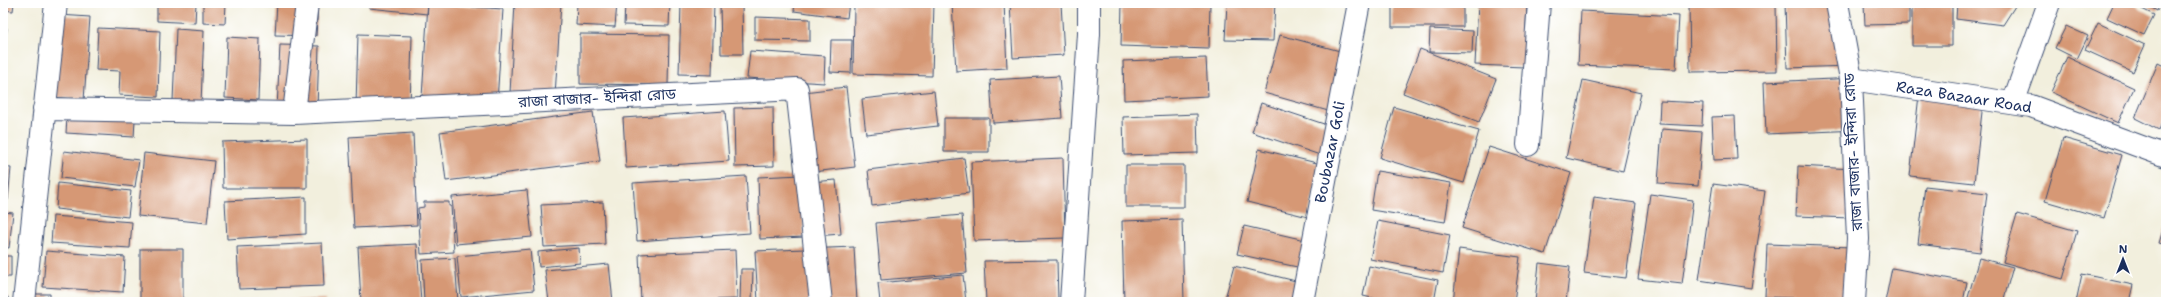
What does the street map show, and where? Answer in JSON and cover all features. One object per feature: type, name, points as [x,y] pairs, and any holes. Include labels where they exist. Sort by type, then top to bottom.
[{"type":"street","points":[[24,302],[56,3]]},
{"type":"street","points":[[44,109],[294,113],[307,3]]},
{"type":"street","points":[[1071,302],[1088,34],[1088,3]]},
{"type":"street","name":"Boubazar Goli","points":[[1302,302],[1359,3]]},
{"type":"street","points":[[1528,145],[1539,3]]},
{"type":"street","name":"রাজা বাজার- ইন্দিরা রোড","points":[[1837,3],[1851,79],[1858,238],[1854,302]]},
{"type":"street","points":[[2013,103],[2049,3]]},
{"type":"street","name":"Raza Bazaar Road","points":[[1851,79],[2031,106],[2166,156]]},
{"type":"street","name":"রাজা বাজার- ইন্দিরা রোড","points":[[294,113],[797,89],[821,302]]},
{"type":"building","points":[[3,3],[14,3],[13,11],[3,10]]},
{"type":"building","points":[[157,3],[196,3],[195,23],[157,21]]},
{"type":"building","points":[[203,3],[226,3],[225,24],[203,23]]},
{"type":"building","points":[[277,3],[318,3],[316,36],[275,35]]},
{"type":"building","points":[[370,3],[428,3],[427,14],[369,8]]},
{"type":"building","points":[[515,3],[561,3],[555,95],[510,93]]},
{"type":"building","points":[[577,3],[617,3],[615,27],[576,25]]},
{"type":"building","points":[[625,3],[670,3],[669,26],[624,25]]},
{"type":"building","points":[[681,3],[714,3],[712,75],[679,74]]},
{"type":"building","points":[[720,3],[742,3],[743,54],[721,54]]},
{"type":"building","points":[[783,3],[783,5],[769,4]]},
{"type":"building","points":[[795,3],[849,3],[847,18],[794,11]]},
{"type":"building","points":[[854,3],[934,3],[932,76],[853,74]]},
{"type":"building","points":[[952,3],[1004,3],[1007,68],[956,71]]},
{"type":"building","points":[[1010,3],[1061,3],[1064,55],[1013,58]]},
{"type":"building","points":[[1122,3],[1210,3],[1209,49],[1121,46]]},
{"type":"building","points":[[1227,3],[1275,3],[1273,41],[1225,40]]},
{"type":"building","points":[[1392,3],[1463,3],[1463,27],[1392,27]]},
{"type":"building","points":[[1478,3],[1527,3],[1524,67],[1475,65]]},
{"type":"building","points":[[1689,3],[1776,3],[1777,71],[1690,72]]},
{"type":"building","points":[[1785,3],[1847,3],[1850,66],[1787,68]]},
{"type":"building","points":[[1864,3],[1909,3],[1909,24],[1865,25]]},
{"type":"building","points":[[1912,3],[1952,3],[1952,46],[1912,46]]},
{"type":"building","points":[[1957,3],[2017,3],[2003,25],[1956,19]]},
{"type":"building","points":[[2114,3],[2130,3],[2154,15],[2144,35],[2107,18]]},
{"type":"building","points":[[2143,3],[2161,3],[2157,11]]},
{"type":"building","points":[[428,4],[503,9],[497,102],[422,97]]},
{"type":"building","points":[[1581,11],[1679,16],[1676,69],[1578,65]]},
{"type":"building","points":[[59,15],[90,17],[84,100],[53,97]]},
{"type":"building","points":[[755,17],[810,19],[810,41],[755,40]]},
{"type":"building","points":[[2098,23],[2145,45],[2133,72],[2085,50]]},
{"type":"building","points":[[2066,26],[2088,36],[2077,59],[2055,48]]},
{"type":"building","points":[[3,28],[7,28],[4,58],[3,58]]},
{"type":"building","points":[[98,28],[160,31],[158,97],[119,95],[120,71],[96,70]]},
{"type":"building","points":[[176,29],[204,31],[201,103],[173,101]]},
{"type":"building","points":[[1430,29],[1473,31],[1472,53],[1429,52]]},
{"type":"building","points":[[358,34],[412,36],[410,108],[356,106]]},
{"type":"building","points":[[580,34],[669,35],[668,85],[580,84]]},
{"type":"building","points":[[1280,35],[1355,55],[1339,114],[1264,93]]},
{"type":"building","points":[[227,37],[260,39],[258,100],[225,98]]},
{"type":"building","points":[[831,40],[852,40],[851,73],[830,72]]},
{"type":"building","points":[[280,45],[319,46],[317,110],[277,109]]},
{"type":"building","points":[[1420,49],[1496,79],[1479,122],[1403,93]]},
{"type":"building","points":[[750,51],[825,56],[824,83],[747,78]]},
{"type":"building","points":[[2067,57],[2134,88],[2118,123],[2051,92]]},
{"type":"building","points":[[1206,58],[1208,96],[1124,100],[1123,61]]},
{"type":"building","points":[[2158,63],[2166,67],[2166,113],[2159,130],[2135,118]]},
{"type":"building","points":[[1059,76],[1062,118],[993,123],[990,80]]},
{"type":"building","points":[[1857,78],[1859,130],[1766,134],[1764,82]]},
{"type":"building","points":[[1583,80],[1641,93],[1623,171],[1566,158]]},
{"type":"building","points":[[846,87],[855,167],[813,172],[804,92]]},
{"type":"building","points":[[934,91],[938,126],[866,134],[862,99]]},
{"type":"building","points":[[1919,95],[1983,103],[1974,183],[1910,176]]},
{"type":"building","points":[[1660,101],[1703,103],[1702,126],[1659,124]]},
{"type":"building","points":[[1261,103],[1330,126],[1320,155],[1252,132]]},
{"type":"building","points":[[773,107],[774,166],[735,167],[734,108]]},
{"type":"building","points":[[1394,107],[1479,131],[1464,183],[1380,158]]},
{"type":"building","points":[[725,111],[729,161],[626,168],[623,118]]},
{"type":"building","points":[[593,112],[600,161],[446,181],[440,132]]},
{"type":"building","points":[[1197,114],[1198,153],[1124,155],[1123,117]]},
{"type":"building","points":[[1735,116],[1737,159],[1714,160],[1712,117]]},
{"type":"building","points":[[67,117],[135,120],[134,137],[66,133]]},
{"type":"building","points":[[944,118],[989,118],[989,152],[944,152]]},
{"type":"building","points":[[3,122],[7,122],[4,150],[3,150]]},
{"type":"building","points":[[1662,129],[1702,132],[1698,186],[1658,183]]},
{"type":"building","points":[[413,133],[417,225],[354,228],[349,137]]},
{"type":"building","points":[[2063,138],[2122,155],[2104,218],[2045,201]]},
{"type":"building","points":[[307,139],[307,188],[223,188],[222,142]]},
{"type":"building","points":[[1489,147],[1571,173],[1545,254],[1462,228]]},
{"type":"building","points":[[1259,149],[1321,164],[1308,217],[1247,202]]},
{"type":"building","points":[[64,151],[139,160],[135,187],[61,178]]},
{"type":"building","points":[[144,153],[214,161],[207,223],[138,216]]},
{"type":"building","points":[[964,158],[969,193],[872,206],[868,170]]},
{"type":"building","points":[[1063,158],[1065,238],[974,241],[971,162]]},
{"type":"building","points":[[1126,165],[1184,165],[1184,207],[1126,207]]},
{"type":"building","points":[[1798,166],[1853,169],[1851,218],[1796,216]]},
{"type":"building","points":[[3,167],[11,168],[8,200],[3,200]]},
{"type":"building","points":[[1377,171],[1451,183],[1445,222],[1371,210]]},
{"type":"building","points":[[802,175],[804,237],[760,239],[758,177]]},
{"type":"building","points":[[746,176],[750,233],[637,241],[633,183]]},
{"type":"building","points":[[836,180],[841,234],[815,236],[810,182]]},
{"type":"building","points":[[58,183],[131,191],[128,217],[56,209]]},
{"type":"building","points":[[1713,184],[1765,191],[1751,288],[1699,280]]},
{"type":"building","points":[[1925,186],[1987,193],[1980,252],[1918,244]]},
{"type":"building","points":[[527,190],[532,237],[456,244],[452,197]]},
{"type":"building","points":[[1650,194],[1693,200],[1682,284],[1638,279]]},
{"type":"building","points":[[306,197],[306,234],[227,239],[225,201]]},
{"type":"building","points":[[1594,197],[1636,203],[1626,278],[1584,273]]},
{"type":"building","points":[[424,202],[449,202],[449,206],[451,206],[454,252],[421,254],[418,208],[424,207]]},
{"type":"building","points":[[603,202],[605,244],[544,247],[541,205]]},
{"type":"building","points":[[3,212],[13,213],[9,248],[3,247]]},
{"type":"building","points":[[2017,214],[2077,231],[2063,279],[2003,262]]},
{"type":"building","points":[[962,215],[967,273],[881,280],[876,223]]},
{"type":"building","points":[[53,216],[132,222],[130,248],[51,243]]},
{"type":"building","points":[[1182,219],[1184,302],[1124,302],[1122,221]]},
{"type":"building","points":[[2166,220],[2166,245],[2159,243]]},
{"type":"building","points":[[1378,221],[1450,235],[1443,273],[1370,259]]},
{"type":"building","points":[[1244,226],[1318,243],[1311,270],[1237,254]]},
{"type":"building","points":[[322,243],[324,286],[239,289],[237,247]]},
{"type":"building","points":[[417,244],[421,302],[361,302],[358,247]]},
{"type":"building","points":[[1767,244],[1852,247],[1850,300],[1765,297]]},
{"type":"building","points":[[854,247],[857,302],[758,302],[755,251]]},
{"type":"building","points":[[579,248],[580,263],[539,267],[538,252]]},
{"type":"building","points":[[140,249],[183,249],[183,302],[140,302]]},
{"type":"building","points":[[530,249],[534,290],[461,297],[457,256]]},
{"type":"building","points":[[1459,249],[1520,257],[1514,302],[1453,302]]},
{"type":"building","points":[[735,250],[737,299],[641,302],[639,254]]},
{"type":"building","points":[[46,251],[125,257],[123,292],[43,287]]},
{"type":"building","points":[[3,256],[11,256],[11,277],[3,277]]},
{"type":"building","points":[[455,258],[458,302],[424,302],[422,260]]},
{"type":"building","points":[[1979,258],[2013,267],[2003,302],[1967,301]]},
{"type":"building","points":[[1057,260],[1058,302],[986,302],[984,261]]},
{"type":"building","points":[[1539,263],[1570,267],[1566,302],[1535,302]]},
{"type":"building","points":[[609,264],[613,302],[549,302],[545,270]]},
{"type":"building","points":[[1234,266],[1304,283],[1299,302],[1224,302]]},
{"type":"building","points":[[1369,266],[1438,280],[1434,302],[1391,302],[1363,296]]},
{"type":"building","points":[[1892,268],[1967,282],[1963,302],[1885,302]]},
{"type":"building","points":[[741,269],[753,269],[752,301],[740,300]]},
{"type":"building","points":[[2082,274],[2133,285],[2129,302],[2076,302]]},
{"type":"building","points":[[963,275],[966,302],[880,302],[878,283]]},
{"type":"building","points":[[34,294],[50,294],[50,302],[34,302]]},
{"type":"building","points":[[3,296],[8,297],[8,302],[3,302]]},
{"type":"building","points":[[326,299],[326,302],[263,302],[263,301]]},
{"type":"building","points":[[58,300],[78,301],[78,302],[58,302]]}]
